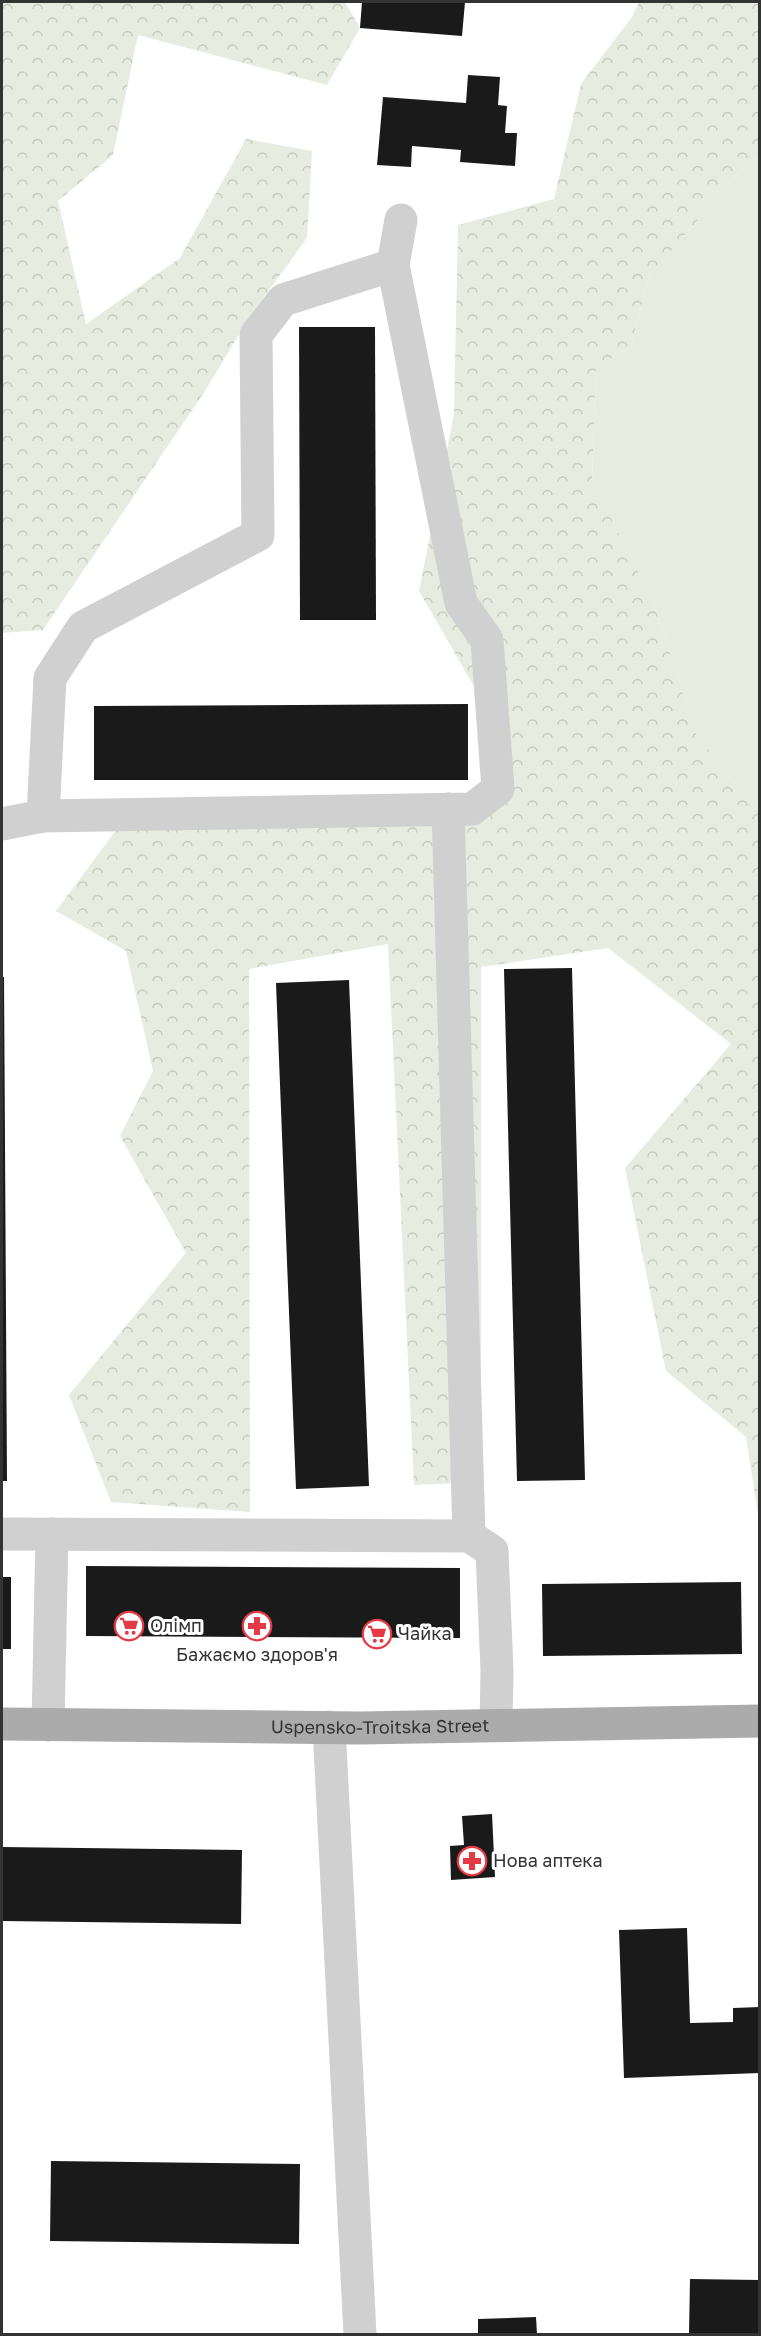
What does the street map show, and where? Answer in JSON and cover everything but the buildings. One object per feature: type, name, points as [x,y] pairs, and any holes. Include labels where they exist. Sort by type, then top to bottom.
[{"type":"main road","name":"Uspensko-Troitska Street","points":[[2,1724],[329,1727],[759,1721]]},
{"type":"lane","points":[[2,824],[43,816],[472,809],[498,789],[487,640],[461,603],[393,266],[401,220]]},
{"type":"lane","points":[[43,816],[50,678],[83,627],[258,535],[256,334],[284,300],[393,266]]},
{"type":"lane","points":[[448,809],[469,1536]]},
{"type":"lane","points":[[2,1534],[469,1536],[492,1551],[497,1671],[496,1725]]},
{"type":"lane","points":[[48,1725],[52,1534]]},
{"type":"lane","points":[[329,1727],[360,2334]]},
{"type":"green space","points":[[2,2],[345,2],[360,28],[327,85],[138,35],[113,155],[58,201],[86,324],[180,258],[246,139],[312,151],[307,238],[250,316],[205,391],[43,630],[2,633]]},
{"type":"green space","points":[[639,2],[759,2],[759,160],[752,158],[649,276],[631,346],[596,368],[592,481],[652,599],[697,735],[759,813],[759,1521],[746,1437],[666,1371],[625,1168],[731,1044],[608,948],[481,967],[481,1482],[414,1485],[388,944],[249,969],[250,1512],[111,1502],[69,1395],[186,1253],[120,1136],[153,1071],[126,951],[56,911],[128,814],[485,805],[512,752],[419,591],[454,414],[458,225],[554,199],[581,84],[632,17]]},
{"type":"green space","points":[[752,158],[759,160],[759,813],[697,735],[652,599],[592,482],[596,368],[631,346],[649,276]]},
{"type":"place","name":"Олімп","points":[[129,1626]]},
{"type":"place","name":"Бажаємо здоров'я","points":[[257,1626]]},
{"type":"place","name":"Чайка","points":[[377,1634]]},
{"type":"place","name":"Нова аптека","points":[[472,1861]]}]
